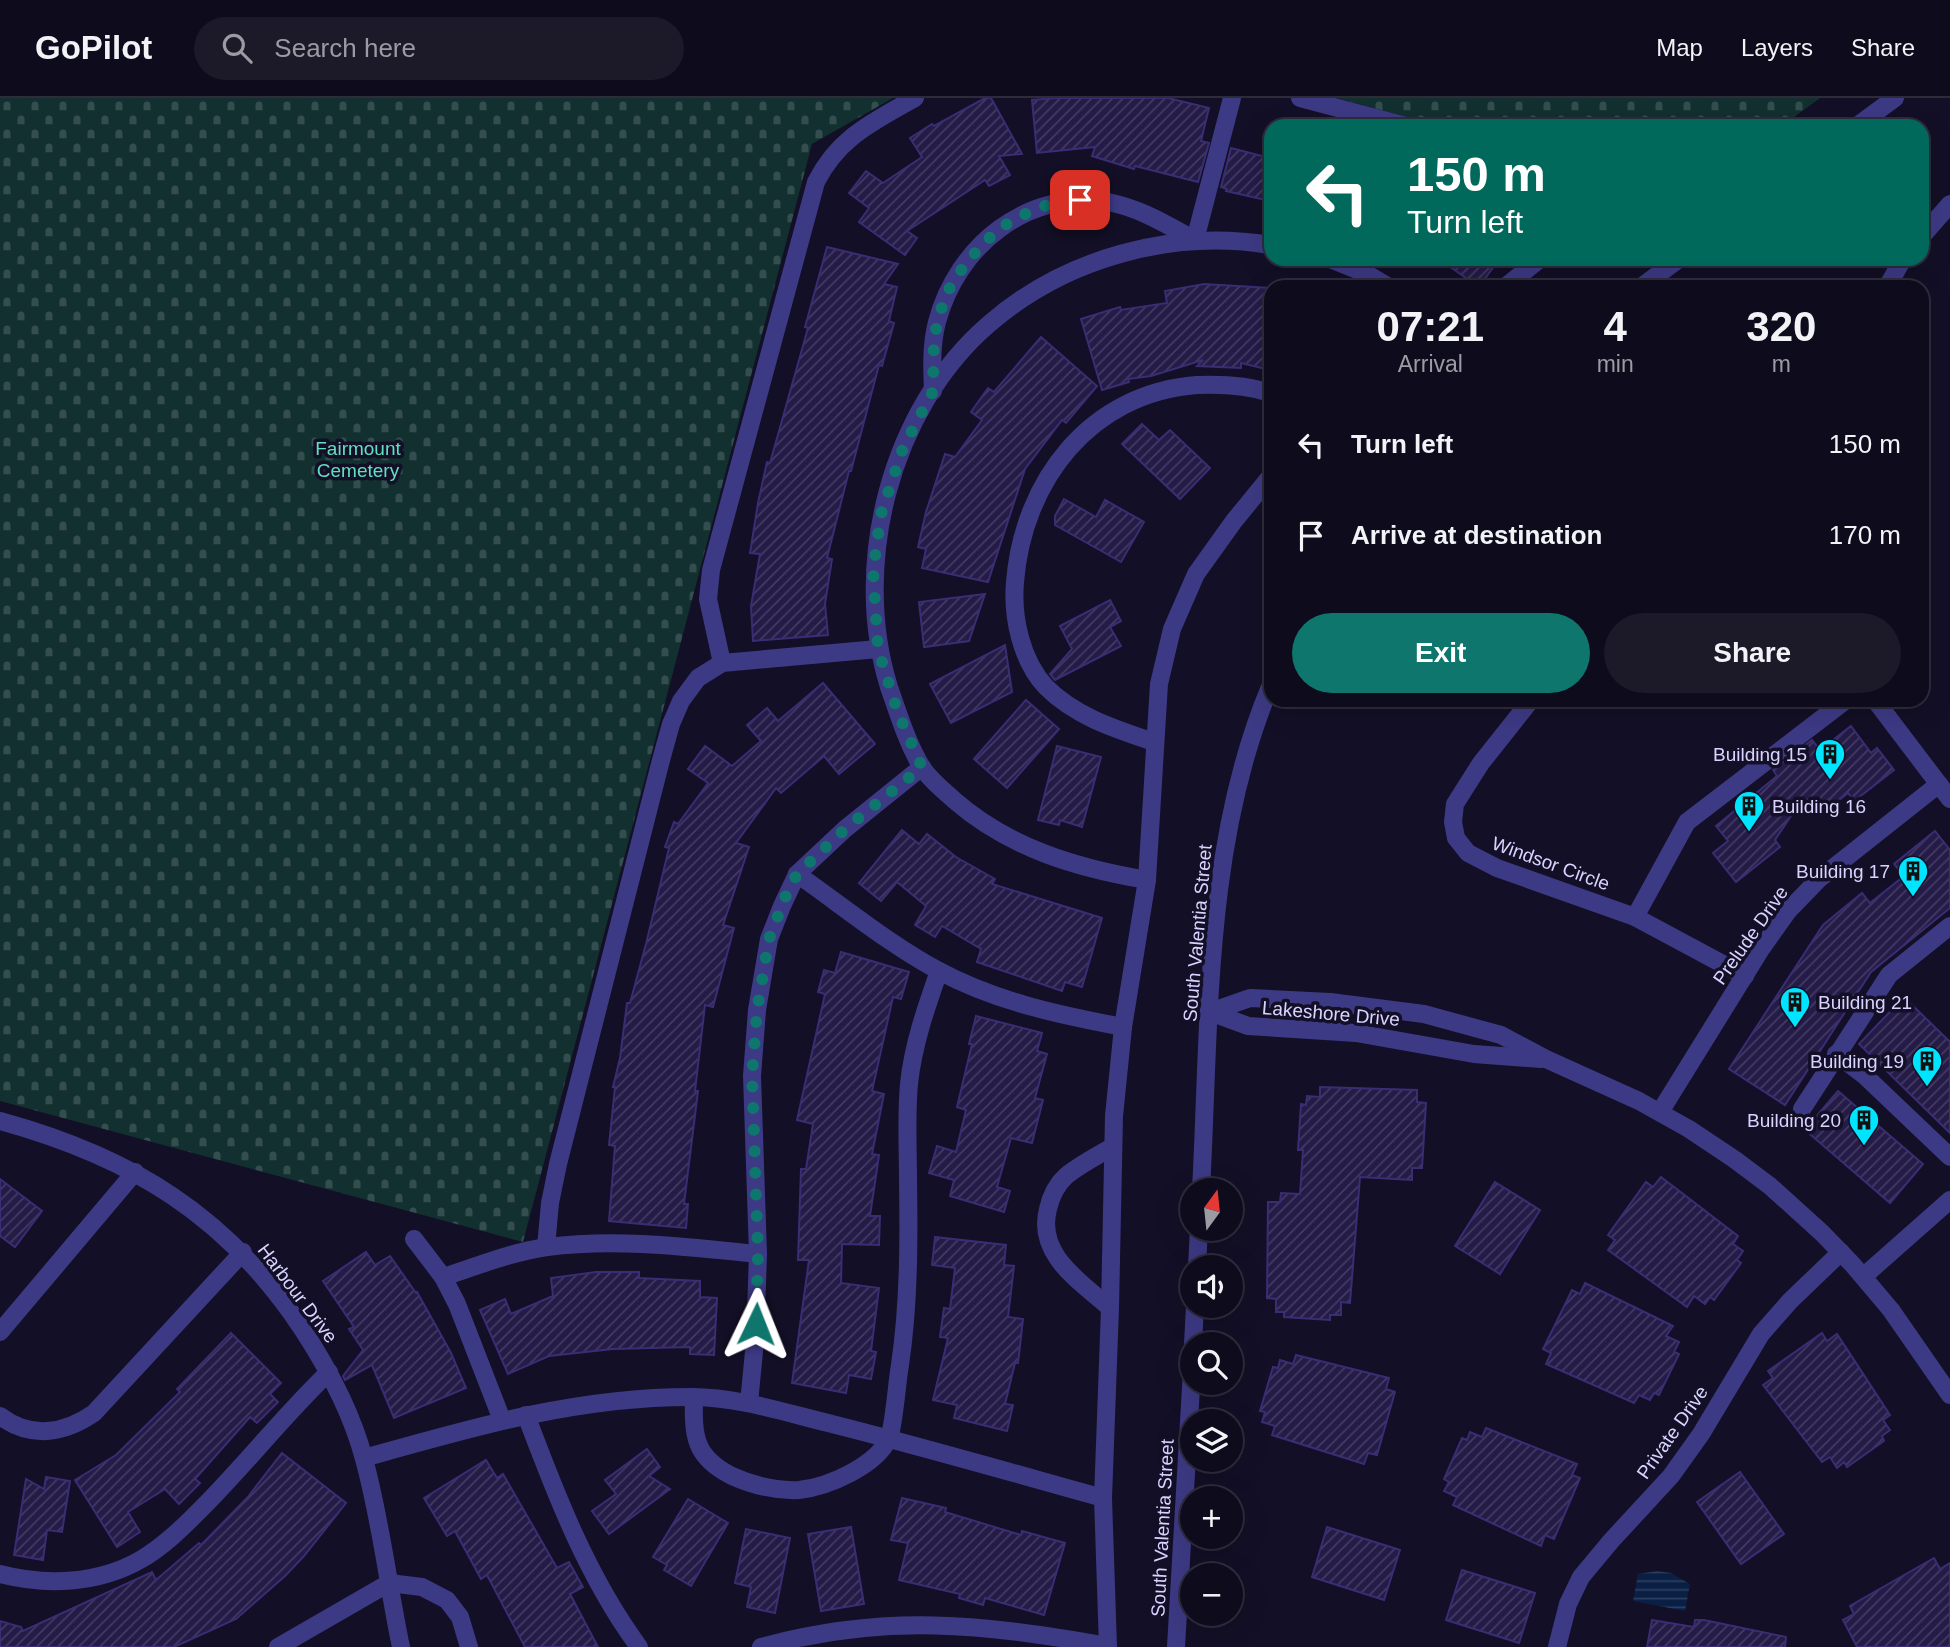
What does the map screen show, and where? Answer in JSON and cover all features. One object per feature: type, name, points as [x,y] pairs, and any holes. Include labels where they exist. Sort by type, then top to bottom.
[{"type":"street","points":[[722,663],[708,599],[711,570],[816,182],[832,154],[844,142],[915,98]]},
{"type":"street","points":[[1195,240],[1232,98]]},
{"type":"street","points":[[1300,98],[1380,119]]},
{"type":"street","points":[[1866,119],[1895,98]]},
{"type":"street","points":[[933,391],[934,337],[949,288],[982,244],[1013,219],[1063,201],[1093,201],[1141,212],[1195,240]]},
{"type":"street","points":[[1929,228],[1950,204]]},
{"type":"street","points":[[1147,880],[1066,863],[1006,837],[973,816],[922,767],[898,713],[878,649],[873,571],[881,514],[903,448],[933,391],[975,337],[1013,305],[1055,279],[1111,257],[1156,246],[1195,240],[1230,240],[1264,244]]},
{"type":"street","points":[[1347,266],[1377,280]]},
{"type":"street","points":[[1514,280],[1531,266]]},
{"type":"street","points":[[1651,280],[1670,266]]},
{"type":"street","points":[[1154,742],[1123,732],[1079,712],[1045,685],[1037,673],[1019,635],[1014,608],[1016,561],[1028,516],[1047,477],[1067,451],[1082,434],[1116,410],[1144,397],[1185,386],[1230,385],[1264,392]]},
{"type":"street","points":[[761,1647],[832,1631],[904,1624],[1001,1629],[1108,1646],[1103,1498],[1111,1308],[1112,1147],[1123,1027],[1147,880],[1154,742],[1162,666],[1172,629],[1195,574],[1264,485]]},
{"type":"street","points":[[546,1247],[550,1203],[558,1164],[671,724],[681,701],[698,678],[722,663],[878,649]]},
{"type":"street","name":"South Valentia Street","points":[[1202,1178],[1217,904],[1227,833],[1247,749],[1264,703]]},
{"type":"street","name":"Windsor Circle","points":[[1525,707],[1481,763],[1455,804],[1453,822],[1457,838],[1468,853],[1480,861],[1635,917],[1745,976]]},
{"type":"street","points":[[1635,917],[1687,822],[1837,707]]},
{"type":"street","points":[[1880,707],[1950,799]]},
{"type":"street","points":[[748,1403],[755,1341],[758,1254],[752,1091],[757,1010],[769,939],[797,874],[845,829],[922,767]]},
{"type":"street","name":"Prelude Drive","points":[[1660,1112],[1788,911],[1819,879],[1939,785]]},
{"type":"street","points":[[797,874],[939,971],[1038,1010],[1123,1027]]},
{"type":"street","points":[[1802,1109],[1889,975],[1950,926]]},
{"type":"street","points":[[694,1397],[693,1430],[702,1451],[718,1468],[740,1479],[770,1488],[800,1490],[852,1472],[869,1462],[889,1438],[908,1299],[909,1083],[919,1035],[939,971]]},
{"type":"street","name":"Lakeshore Drive","points":[[1210,1012],[1250,998],[1331,1002],[1396,1009],[1447,1019],[1511,1039],[1546,1059],[1601,1082],[1660,1112],[1709,1142],[1770,1186],[1841,1252],[1864,1276],[1917,1344],[1950,1395]]},
{"type":"street","points":[[1391,1038],[1396,1009]]},
{"type":"street","name":"Lakeshore Drive","points":[[1210,1012],[1248,1026],[1328,1030],[1391,1038],[1474,1054],[1546,1059]]},
{"type":"street","points":[[1836,1054],[1864,1075],[1950,1157]]},
{"type":"street","name":"Harbour Drive","points":[[0,1121],[76,1146],[135,1172],[189,1208],[243,1252],[287,1307],[329,1372],[364,1458],[381,1532],[401,1647]]},
{"type":"street","points":[[1111,1308],[1056,1258],[1046,1229],[1047,1213],[1057,1185],[1069,1174],[1112,1147]]},
{"type":"street","points":[[0,1332],[135,1172]]},
{"type":"street","points":[[1864,1276],[1950,1200]]},
{"type":"street","points":[[414,1239],[443,1277],[471,1337],[502,1420]]},
{"type":"street","points":[[443,1277],[546,1247],[602,1242],[662,1244],[758,1254]]},
{"type":"street","points":[[0,1416],[13,1426],[38,1432],[66,1429],[81,1423],[94,1413],[243,1252]]},
{"type":"street","name":"Private Drive","points":[[1557,1647],[1568,1604],[1581,1577],[1671,1476],[1701,1434],[1761,1334],[1790,1301],[1841,1252]]},
{"type":"street","points":[[0,1574],[36,1581],[90,1579],[140,1560],[163,1545],[211,1499],[301,1398],[329,1372]]},
{"type":"street","name":"South Valentia Street","points":[[1176,1647],[1191,1395]]},
{"type":"street","points":[[364,1458],[526,1415],[610,1401],[694,1397],[748,1403],[889,1438],[1103,1498]]},
{"type":"street","points":[[526,1415],[563,1509],[604,1591],[639,1647]]},
{"type":"street","points":[[278,1647],[388,1583],[422,1587],[447,1600],[460,1617],[469,1647]]},
{"type":"green space","name":"Fairmount Cemetery","points":[[0,98],[893,98],[812,144],[523,1242],[0,1101]]},
{"type":"green space","points":[[1337,98],[1820,98],[1792,119],[1414,119]]},
{"type":"water","points":[[1657,1571],[1671,1573],[1690,1584],[1685,1611],[1633,1601],[1638,1574]]},
{"type":"building","points":[[985,98],[991,98],[1022,154],[999,156],[1010,175],[989,186],[985,180],[907,231],[917,238],[905,255],[859,222],[869,208],[849,193],[866,171],[883,183],[922,157],[910,138]]},
{"type":"building","points":[[1168,98],[1209,108],[1201,141],[1209,143],[1198,182],[1135,166],[1134,169],[1092,156],[1095,147],[1037,153],[1032,100]]},
{"type":"building","points":[[1231,148],[1264,156],[1264,200],[1226,191],[1227,189],[1221,187]]},
{"type":"building","points":[[827,247],[898,264],[884,284],[897,287],[889,321],[894,323],[882,366],[879,365],[827,558],[832,559],[825,604],[828,635],[753,641],[751,606],[760,554],[750,553],[758,503],[767,462],[770,463],[808,328],[805,327]]},
{"type":"building","points":[[1449,266],[1494,266],[1484,280],[1469,280]]},
{"type":"building","points":[[1204,284],[1264,288],[1264,369],[1241,363],[1241,368],[1197,366],[1203,360],[1151,376],[1128,379],[1129,382],[1102,390],[1081,319],[1120,307],[1121,310],[1167,303],[1165,291]]},
{"type":"building","points":[[1041,337],[1097,386],[1066,423],[1062,420],[1025,469],[988,582],[922,568],[926,549],[918,547],[945,454],[955,457],[982,420],[971,412],[988,388],[994,392]]},
{"type":"building","points":[[1142,424],[1159,440],[1170,430],[1210,468],[1180,499],[1122,444]]},
{"type":"building","points":[[1064,499],[1096,517],[1105,500],[1144,522],[1121,562],[1055,525],[1055,516]]},
{"type":"building","points":[[985,594],[969,641],[924,647],[919,602]]},
{"type":"building","points":[[1110,600],[1121,621],[1110,627],[1121,646],[1055,680],[1050,674],[1072,649],[1060,626]]},
{"type":"building","points":[[1005,645],[1012,692],[951,723],[930,684]]},
{"type":"building","points":[[823,683],[875,744],[839,774],[824,756],[781,793],[776,788],[736,843],[749,847],[723,925],[734,928],[713,1007],[705,1005],[684,1204],[688,1204],[686,1228],[609,1221],[615,1146],[609,1145],[613,1087],[620,1058],[627,1003],[630,1003],[646,944],[669,848],[665,847],[674,822],[678,824],[708,783],[688,769],[705,746],[732,766],[761,741],[747,725],[767,708],[778,721]]},
{"type":"building","points":[[1026,700],[1059,729],[1007,788],[974,759]]},
{"type":"building","points":[[1851,726],[1871,753],[1877,748],[1894,770],[1854,801],[1848,793],[1833,805],[1829,799],[1808,815],[1799,804],[1775,840],[1780,847],[1736,882],[1713,853],[1728,841],[1716,826],[1777,776],[1773,770],[1812,740],[1820,750]]},
{"type":"building","points":[[1057,746],[1101,757],[1082,827],[1060,820],[1059,825],[1038,820]]},
{"type":"building","points":[[902,830],[919,844],[927,834],[956,857],[995,879],[992,884],[1102,918],[1082,987],[1065,982],[1062,991],[977,962],[981,949],[942,926],[935,937],[915,925],[926,906],[897,882],[881,901],[859,883]]},
{"type":"building","points":[[1935,831],[1950,850],[1950,908],[1871,972],[1785,1105],[1729,1069],[1823,925],[1862,893],[1870,903],[1904,876],[1894,864]]},
{"type":"building","points":[[841,952],[909,972],[901,999],[893,997],[872,1091],[884,1094],[872,1154],[879,1155],[870,1216],[880,1216],[879,1245],[842,1244],[841,1283],[879,1288],[871,1351],[876,1352],[871,1379],[849,1375],[846,1393],[792,1383],[809,1260],[798,1260],[801,1169],[806,1169],[813,1124],[797,1120],[825,994],[818,992],[824,970],[835,973]]},
{"type":"building","name":"Building 19","points":[[1904,997],[1950,1042],[1950,1133],[1859,1044]]},
{"type":"building","points":[[976,1016],[1042,1033],[1037,1051],[1047,1054],[1035,1098],[1043,1100],[1032,1143],[1011,1138],[997,1187],[1010,1191],[1004,1212],[950,1196],[954,1180],[929,1173],[937,1146],[956,1152],[966,1110],[957,1107]]},
{"type":"building","points":[[1320,1087],[1417,1090],[1417,1102],[1426,1103],[1422,1168],[1412,1168],[1412,1180],[1360,1177],[1350,1303],[1341,1302],[1341,1315],[1330,1315],[1330,1320],[1284,1317],[1284,1312],[1276,1312],[1276,1299],[1267,1298],[1268,1202],[1280,1202],[1281,1193],[1300,1194],[1303,1150],[1298,1150],[1301,1104],[1306,1105],[1307,1096],[1320,1097]]},
{"type":"building","name":"Building 20","points":[[1838,1091],[1923,1164],[1890,1203],[1805,1130]]},
{"type":"building","points":[[1661,1177],[1738,1236],[1733,1244],[1743,1251],[1737,1260],[1741,1263],[1714,1300],[1710,1297],[1705,1304],[1694,1296],[1687,1307],[1608,1250],[1615,1240],[1608,1235],[1646,1182],[1653,1187]]},
{"type":"building","points":[[0,1179],[42,1211],[15,1247],[0,1236]]},
{"type":"building","points":[[1495,1182],[1540,1210],[1500,1274],[1455,1246]]},
{"type":"building","points":[[935,1237],[1006,1245],[1004,1265],[1014,1266],[1008,1317],[1023,1319],[1018,1363],[1015,1363],[1005,1404],[1013,1405],[1007,1431],[954,1418],[957,1405],[933,1400],[948,1338],[940,1337],[944,1308],[950,1309],[955,1268],[932,1265]]},
{"type":"building","points":[[366,1252],[375,1265],[390,1256],[417,1292],[451,1353],[466,1388],[394,1418],[372,1365],[345,1380],[343,1376],[363,1350],[349,1329],[354,1327],[323,1281]]},
{"type":"building","points":[[596,1272],[639,1272],[639,1278],[700,1281],[700,1297],[717,1298],[714,1355],[690,1354],[690,1347],[613,1349],[549,1356],[508,1374],[480,1310],[505,1299],[511,1314],[553,1296],[551,1278]]},
{"type":"building","points":[[1585,1283],[1673,1326],[1666,1336],[1679,1342],[1674,1352],[1679,1354],[1659,1395],[1654,1393],[1650,1400],[1639,1395],[1634,1403],[1546,1364],[1551,1353],[1543,1349],[1572,1290],[1580,1294]]},
{"type":"building","points":[[231,1333],[281,1383],[270,1394],[278,1402],[257,1423],[250,1417],[195,1479],[200,1483],[179,1504],[165,1489],[128,1512],[140,1532],[117,1547],[75,1480],[116,1455],[180,1392],[177,1389]]},
{"type":"building","points":[[1822,1333],[1827,1341],[1837,1334],[1890,1415],[1883,1420],[1890,1430],[1882,1436],[1884,1441],[1847,1467],[1844,1462],[1837,1468],[1830,1457],[1822,1462],[1763,1385],[1773,1378],[1768,1371]]},
{"type":"building","points":[[1296,1355],[1389,1378],[1386,1389],[1395,1392],[1377,1455],[1368,1453],[1364,1464],[1272,1435],[1275,1426],[1262,1422],[1265,1412],[1260,1411],[1273,1367],[1278,1368],[1280,1360],[1293,1364]]},
{"type":"building","points":[[1486,1428],[1577,1464],[1572,1475],[1580,1478],[1554,1539],[1545,1535],[1541,1546],[1453,1505],[1457,1497],[1444,1491],[1449,1482],[1444,1479],[1462,1438],[1467,1440],[1470,1432],[1482,1437]]},
{"type":"building","points":[[647,1449],[660,1467],[649,1476],[670,1489],[609,1534],[592,1511],[616,1494],[605,1480]]},
{"type":"building","points":[[282,1453],[346,1503],[304,1556],[236,1619],[174,1647],[0,1647],[0,1621],[21,1627],[23,1631],[152,1572],[156,1580],[199,1543],[201,1545],[247,1498]]},
{"type":"building","points":[[486,1460],[497,1478],[503,1474],[557,1568],[569,1562],[583,1587],[570,1594],[598,1647],[525,1647],[487,1575],[481,1579],[455,1531],[447,1536],[424,1498]]},
{"type":"building","points":[[1740,1472],[1784,1534],[1741,1564],[1697,1502]]},
{"type":"building","points":[[46,1477],[70,1481],[62,1532],[47,1530],[43,1560],[14,1555],[26,1479],[44,1489]]},
{"type":"building","points":[[902,1498],[946,1508],[945,1512],[1021,1535],[1022,1531],[1065,1543],[1044,1615],[985,1598],[983,1605],[959,1598],[960,1594],[899,1580],[908,1543],[891,1540]]},
{"type":"building","points":[[688,1499],[728,1523],[691,1586],[664,1570],[667,1565],[653,1557]]},
{"type":"building","points":[[851,1527],[864,1604],[821,1611],[808,1534]]},
{"type":"building","points":[[1327,1527],[1400,1550],[1384,1600],[1312,1577]]},
{"type":"building","points":[[746,1529],[790,1538],[775,1613],[747,1607],[751,1587],[735,1583]]},
{"type":"building","points":[[1934,1558],[1940,1569],[1950,1563],[1950,1647],[1857,1647],[1843,1620],[1854,1614],[1850,1606]]},
{"type":"building","points":[[1462,1570],[1535,1593],[1519,1643],[1446,1620]]},
{"type":"building","points":[[1652,1620],[1694,1627],[1695,1620],[1704,1620],[1786,1637],[1785,1647],[1647,1647]]},
{"type":"place","name":"Building 15","points":[[1830,781]]},
{"type":"place","name":"Building 16","points":[[1749,833]]},
{"type":"place","name":"Building 17","points":[[1913,898]]},
{"type":"place","name":"Building 21","points":[[1795,1029]]},
{"type":"place","name":"Building 19","points":[[1927,1088]]},
{"type":"place","name":"Building 20","points":[[1864,1147]]},
{"type":"route","points":[[756,1324],[758,1254],[752,1076],[757,1010],[769,939],[797,874],[845,829],[922,767],[898,713],[878,649],[873,571],[881,514],[903,448],[933,391],[934,337],[944,299],[955,278],[970,256],[990,236],[1013,219],[1047,205],[1080,200]]}]
